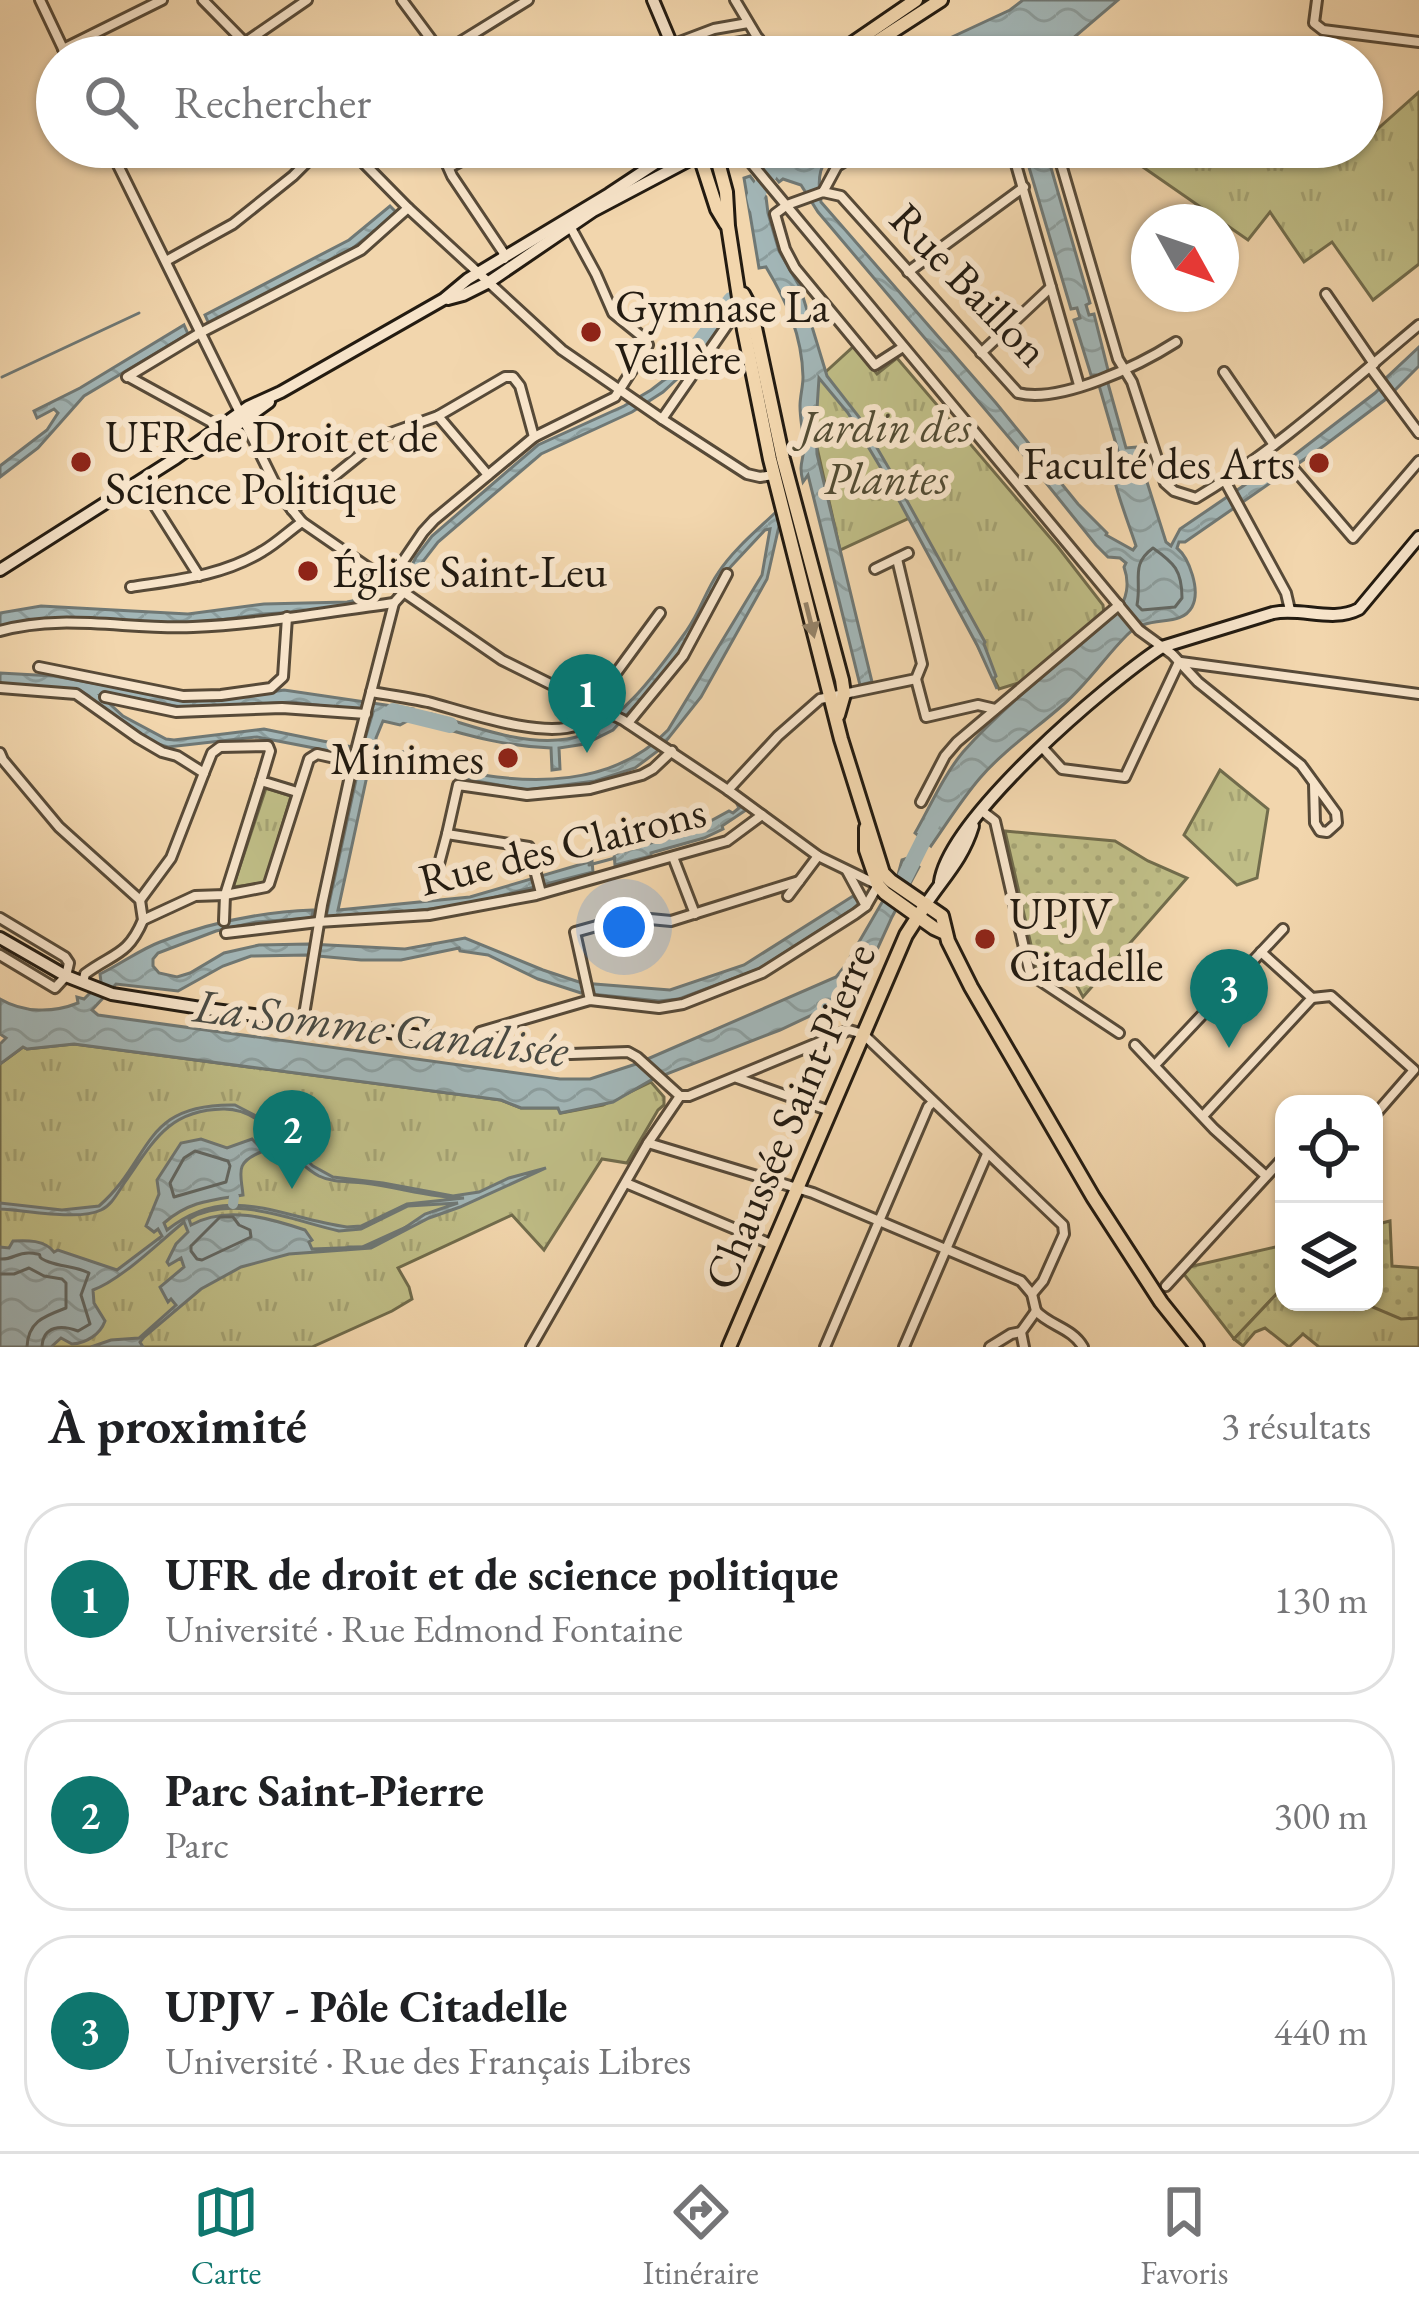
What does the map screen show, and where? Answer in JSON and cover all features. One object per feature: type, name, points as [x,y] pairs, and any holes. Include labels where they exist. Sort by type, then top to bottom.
[{"type":"main road","points":[[652,0],[664,36]]},
{"type":"main road","points":[[864,36],[916,0]]},
{"type":"main road","points":[[885,36],[940,0]]},
{"type":"main road","points":[[484,278],[504,259],[647,168]]},
{"type":"main road","points":[[176,458],[192,454],[281,392],[669,168]]},
{"type":"main road","points":[[704,168],[728,226]]},
{"type":"main road","points":[[720,168],[742,313],[780,474],[835,645],[837,718],[866,824],[866,850],[884,886],[909,899],[938,932],[945,933],[1112,1229],[1197,1347]]},
{"type":"main road","points":[[739,289],[751,309],[780,474],[779,493],[837,695]]},
{"type":"main road","points":[[0,569],[217,428],[241,418]]},
{"type":"main road","points":[[922,910],[954,868],[974,823],[1005,782],[1162,647],[1290,610],[1351,614],[1419,537]]},
{"type":"main road","name":"Chaussée Saint-Pierre","points":[[729,1347],[905,935],[922,910]]},
{"type":"main road","points":[[0,938],[66,976],[107,993],[467,1041]]},
{"type":"street","points":[[40,0],[57,36]]},
{"type":"street","points":[[96,36],[162,0]]},
{"type":"street","points":[[203,0],[238,36]]},
{"type":"street","points":[[255,36],[307,0]]},
{"type":"street","points":[[402,0],[426,36]]},
{"type":"street","points":[[470,36],[528,0]]},
{"type":"street","points":[[735,0],[757,36]]},
{"type":"street","points":[[1317,0],[1315,23],[1323,30],[1371,36]]},
{"type":"street","points":[[700,36],[748,23]]},
{"type":"street","points":[[1383,38],[1419,42]]},
{"type":"street","points":[[120,168],[281,496],[302,522],[502,660],[622,719],[818,856],[884,886],[866,906],[762,973],[682,1004],[659,1008],[590,1000],[480,1032],[467,1041]]},
{"type":"street","points":[[166,261],[248,214],[301,168]]},
{"type":"street","points":[[369,168],[562,350],[747,474],[780,474]]},
{"type":"street","points":[[450,168],[504,259]]},
{"type":"street","points":[[755,168],[1139,629],[1301,765],[1336,813],[1337,823],[1327,832],[1315,823],[1314,784]]},
{"type":"street","points":[[836,168],[824,192],[775,214],[785,249],[795,268],[875,365],[903,347]]},
{"type":"street","points":[[1018,168],[1078,385],[1122,372],[1176,342]]},
{"type":"street","points":[[1063,168],[1122,372],[1132,382],[1165,483],[1174,491],[1196,498],[1225,481],[1419,326]]},
{"type":"street","points":[[908,272],[1024,187]]},
{"type":"street","name":"Rue Baillon","points":[[824,192],[841,196],[1018,393],[1044,395],[1078,385]]},
{"type":"street","points":[[192,454],[217,428],[128,377],[200,333],[361,250],[408,208]]},
{"type":"street","points":[[389,582],[423,532],[534,436],[615,397],[649,345],[613,313],[571,228]]},
{"type":"street","points":[[981,353],[1051,286]]},
{"type":"street","points":[[1326,294],[1381,383],[1419,433]]},
{"type":"street","points":[[662,419],[732,318],[742,313]]},
{"type":"street","points":[[1224,372],[1274,445]]},
{"type":"street","points":[[292,510],[385,435],[438,416],[506,377],[518,380],[534,436]]},
{"type":"street","points":[[438,416],[488,475]]},
{"type":"street","points":[[1294,469],[1353,538],[1419,460]]},
{"type":"street","points":[[1225,481],[1286,593],[1290,610]]},
{"type":"street","points":[[146,492],[199,576]]},
{"type":"street","points":[[131,587],[231,567],[263,551],[302,522]]},
{"type":"street","points":[[874,569],[908,553]]},
{"type":"street","points":[[897,559],[922,664],[916,679],[926,717],[977,705],[996,709]]},
{"type":"street","points":[[622,719],[683,656],[728,574]]},
{"type":"street","points":[[304,1021],[318,924],[356,756],[394,603],[404,593]]},
{"type":"street","points":[[0,631],[73,622],[191,627],[394,603]]},
{"type":"street","points":[[921,802],[957,742],[1119,605]]},
{"type":"street","points":[[117,682],[109,698],[176,712],[368,705],[409,698],[501,722],[555,729],[578,725],[659,613]]},
{"type":"street","points":[[39,667],[195,696],[271,688],[283,677],[287,617]]},
{"type":"street","points":[[1179,662],[1419,694]]},
{"type":"street","points":[[1042,747],[1062,769],[1126,777],[1179,662]]},
{"type":"street","points":[[728,790],[820,699],[916,679]]},
{"type":"street","points":[[0,688],[76,694],[138,738],[204,773]]},
{"type":"street","points":[[140,900],[171,857],[212,753],[220,747],[268,746],[225,895],[224,921]]},
{"type":"street","points":[[439,865],[458,785],[527,795],[590,789],[653,769],[664,746]]},
{"type":"street","points":[[0,753],[59,827],[140,900],[143,920],[137,934],[125,950],[85,974],[88,985]]},
{"type":"street","points":[[143,920],[195,896],[266,887],[309,759],[317,754],[356,756]]},
{"type":"street","points":[[261,781],[297,792]]},
{"type":"street","points":[[982,811],[995,821],[1030,974],[1119,1034]]},
{"type":"street","name":"Rue des Clairons","points":[[226,933],[429,915],[727,841],[762,815]]},
{"type":"street","points":[[447,834],[526,845],[540,890]]},
{"type":"street","points":[[788,896],[818,856]]},
{"type":"street","points":[[673,857],[695,914]]},
{"type":"street","points":[[847,870],[866,906]]},
{"type":"street","points":[[590,1000],[575,932],[629,917],[671,921],[799,881]]},
{"type":"street","points":[[0,918],[69,963],[66,976],[55,988],[0,955]]},
{"type":"street","points":[[1155,1065],[1282,928]]},
{"type":"street","points":[[1261,952],[1312,998]]},
{"type":"street","points":[[1203,1116],[1312,998],[1331,996],[1414,1070],[1383,1106]]},
{"type":"street","points":[[467,1041],[572,1054],[628,1052],[680,1096],[689,1096],[849,1030],[863,1034],[1064,1228],[1032,1294]]},
{"type":"street","points":[[1135,1045],[1266,1176]]},
{"type":"street","points":[[736,1077],[830,1111]]},
{"type":"street","points":[[531,1347],[680,1096]]},
{"type":"street","points":[[825,1347],[933,1102]]},
{"type":"street","points":[[648,1143],[797,1188],[1021,1281],[1044,1319],[1072,1334],[1083,1347]]},
{"type":"street","points":[[904,1347],[987,1154]]},
{"type":"street","points":[[1166,1286],[1275,1166]]},
{"type":"street","points":[[626,1184],[773,1245]]},
{"type":"street","points":[[990,1347],[1021,1332],[1036,1310]]},
{"type":"street","points":[[1021,1332],[1024,1347]]},
{"type":"green space","points":[[1419,92],[1419,264],[1373,300],[1332,242],[1304,262],[1270,212],[1248,240],[1239,234],[1239,204],[1196,204],[1144,168],[1383,168],[1383,124]]},
{"type":"green space","name":"Jardin des Plantes","points":[[854,346],[877,374],[897,358],[1103,605],[1104,614],[1028,680],[999,689],[914,516],[840,550],[816,443],[817,384]]},
{"type":"green space","points":[[1220,770],[1268,809],[1257,878],[1237,885],[1184,835]]},
{"type":"green space","points":[[266,788],[291,796],[265,883],[233,887]]},
{"type":"green space","points":[[1005,831],[1115,841],[1187,878],[1083,997],[1061,956],[1037,971]]},
{"type":"green space","points":[[74,1044],[501,1100],[521,1108],[558,1108],[561,1113],[603,1105],[651,1082],[664,1097],[664,1105],[627,1163],[602,1159],[544,1250],[512,1215],[398,1268],[412,1299],[312,1347],[0,1347],[0,1064],[23,1047]]},
{"type":"green space","points":[[1390,1221],[1392,1266],[1419,1268],[1419,1318],[1401,1320],[1381,1311],[1383,1223]]},
{"type":"green space","points":[[1275,1247],[1275,1296],[1234,1339],[1180,1269]]},
{"type":"green space","points":[[1275,1296],[1275,1311],[1382,1311],[1401,1319],[1419,1318],[1419,1347],[1319,1347],[1303,1334],[1289,1347],[1265,1328],[1243,1346],[1234,1339]]},
{"type":"water","points":[[1023,0],[1118,0],[1076,36],[954,36]]},
{"type":"water","points":[[767,168],[822,168],[821,202],[1078,504],[1106,535],[1133,550],[1136,546],[1111,464],[1111,454],[1118,451],[1074,320],[1080,318],[1077,308],[1071,309],[1029,168],[1051,168],[1090,303],[1086,305],[1089,315],[1094,314],[1126,448],[1136,447],[1171,546],[1180,529],[1277,463],[1284,463],[1375,393],[1419,347],[1419,366],[1386,399],[1179,542],[1177,548],[1194,583],[1194,600],[1187,614],[1144,624],[1127,635],[1073,696],[990,768],[931,846],[915,833],[956,761],[998,716],[1117,613],[1126,591],[1126,563],[1108,557],[1096,545],[818,212],[801,185],[779,182]]},
{"type":"water","points":[[750,176],[766,197],[779,251],[800,287],[827,376],[859,417],[894,477],[888,480],[848,413],[819,378],[817,454],[872,682],[860,685],[808,475],[803,482],[800,347],[780,293],[766,267],[759,268],[744,178]]},
{"type":"water","points":[[390,206],[397,213],[348,252],[209,324],[205,315],[349,240]]},
{"type":"water","points":[[184,325],[188,334],[84,396],[38,448],[0,477],[0,466],[47,430],[58,413],[54,409],[37,418],[34,411]]},
{"type":"water","points":[[693,342],[700,348],[663,392],[632,412],[541,454],[438,542],[411,577],[416,557],[432,536],[538,445],[651,390],[668,377]]},
{"type":"water","points":[[896,481],[985,642],[997,689],[890,484]]},
{"type":"water","points":[[776,512],[779,526],[767,579],[701,697],[659,750],[635,768],[595,781],[526,790],[370,762],[338,910],[470,897],[592,861],[593,872],[465,905],[326,917],[361,757],[257,737],[168,747],[151,742],[81,691],[0,684],[0,673],[54,676],[187,700],[284,690],[413,709],[411,719],[400,725],[383,721],[376,738],[377,755],[412,752],[457,770],[513,779],[596,772],[646,749],[668,730],[762,575],[770,529],[722,576],[681,655],[613,730],[585,744],[559,748],[560,769],[552,770],[551,748],[445,729],[429,724],[431,714],[533,740],[567,739],[603,724],[650,679],[692,623],[724,565]],"holes":[[[100,695],[186,708],[292,702],[373,712],[362,749],[264,729],[174,740],[123,716]]]},
{"type":"water","points":[[373,597],[377,602],[191,624],[57,619],[0,628],[0,613],[41,606],[188,614]]},
{"type":"water","points":[[737,804],[746,810],[723,829],[615,865],[614,854],[694,830],[733,813]]},
{"type":"water","points":[[908,858],[919,867],[860,987],[846,999],[651,1080],[613,1102],[560,1113],[558,1108],[521,1108],[501,1100],[74,1044],[23,1047],[0,1064],[0,1044],[6,1038],[0,1034],[0,999],[29,1009],[78,1003],[77,997],[84,999],[101,982],[100,974],[145,949],[235,920],[313,910],[312,918],[216,931],[158,953],[153,966],[159,973],[177,977],[224,953],[259,945],[405,949],[465,938],[582,983],[670,990],[744,965],[853,896],[860,902],[759,969],[679,999],[581,993],[459,948],[401,960],[251,956],[178,991],[116,984],[92,1010],[98,1015],[560,1079],[590,1079],[636,1064],[836,977],[898,875],[902,860]]},
{"type":"water","points":[[235,1105],[262,1119],[313,1166],[333,1177],[453,1196],[479,1192],[546,1168],[371,1248],[289,1254],[241,1267],[201,1289],[144,1337],[143,1347],[91,1347],[139,1338],[176,1305],[171,1299],[168,1302],[160,1287],[184,1267],[181,1258],[167,1262],[188,1232],[184,1222],[128,1269],[93,1290],[94,1303],[105,1321],[92,1337],[72,1344],[61,1338],[51,1347],[0,1347],[0,1247],[9,1248],[13,1241],[35,1242],[117,1270],[162,1236],[158,1229],[154,1232],[146,1226],[159,1194],[157,1180],[181,1143],[201,1139],[227,1148],[252,1139],[262,1149],[243,1165],[243,1195],[183,1210],[164,1223],[167,1230],[190,1215],[233,1205],[347,1227],[361,1226],[407,1204],[464,1198],[324,1178],[252,1116],[223,1109],[188,1115],[164,1131],[112,1202],[101,1210],[66,1215],[0,1209],[0,1203],[62,1210],[99,1206],[165,1124],[204,1107]],"holes":[[[458,1203],[425,1214],[367,1247],[312,1249],[305,1230],[277,1221],[233,1215],[191,1225],[189,1219],[224,1208],[243,1209],[339,1231],[361,1229],[408,1206]]]},
{"type":"waterway","points":[[757,206],[755,197],[774,168]]},
{"type":"waterway","points":[[685,362],[731,300]]},
{"type":"waterway","points":[[2,377],[139,313]]},
{"type":"waterway","points":[[393,711],[450,725]]},
{"type":"waterway","name":"La Somme Canalisée","points":[[904,879],[933,821]]},
{"type":"waterway","points":[[589,865],[615,858]]},
{"type":"waterway","points":[[233,1204],[234,1197]]},
{"type":"waterway","points":[[348,1247],[362,1247],[406,1227]]},
{"type":"place","name":"Gymnase La Veillère","points":[[591,332]]},
{"type":"place","name":"UFR de Droit et de Science Politique","points":[[81,462]]},
{"type":"place","name":"Faculté des Arts","points":[[1319,463]]},
{"type":"place","name":"Église Saint-Leu","points":[[308,571]]},
{"type":"place","name":"UFR de droit et de science politique","points":[[587,753]]},
{"type":"place","name":"Minimes","points":[[508,758]]},
{"type":"place","name":"UPJV Citadelle","points":[[985,939]]},
{"type":"place","name":"UPJV - Pôle Citadelle","points":[[1229,1048]]},
{"type":"place","name":"Parc Saint-Pierre","points":[[292,1189]]}]
